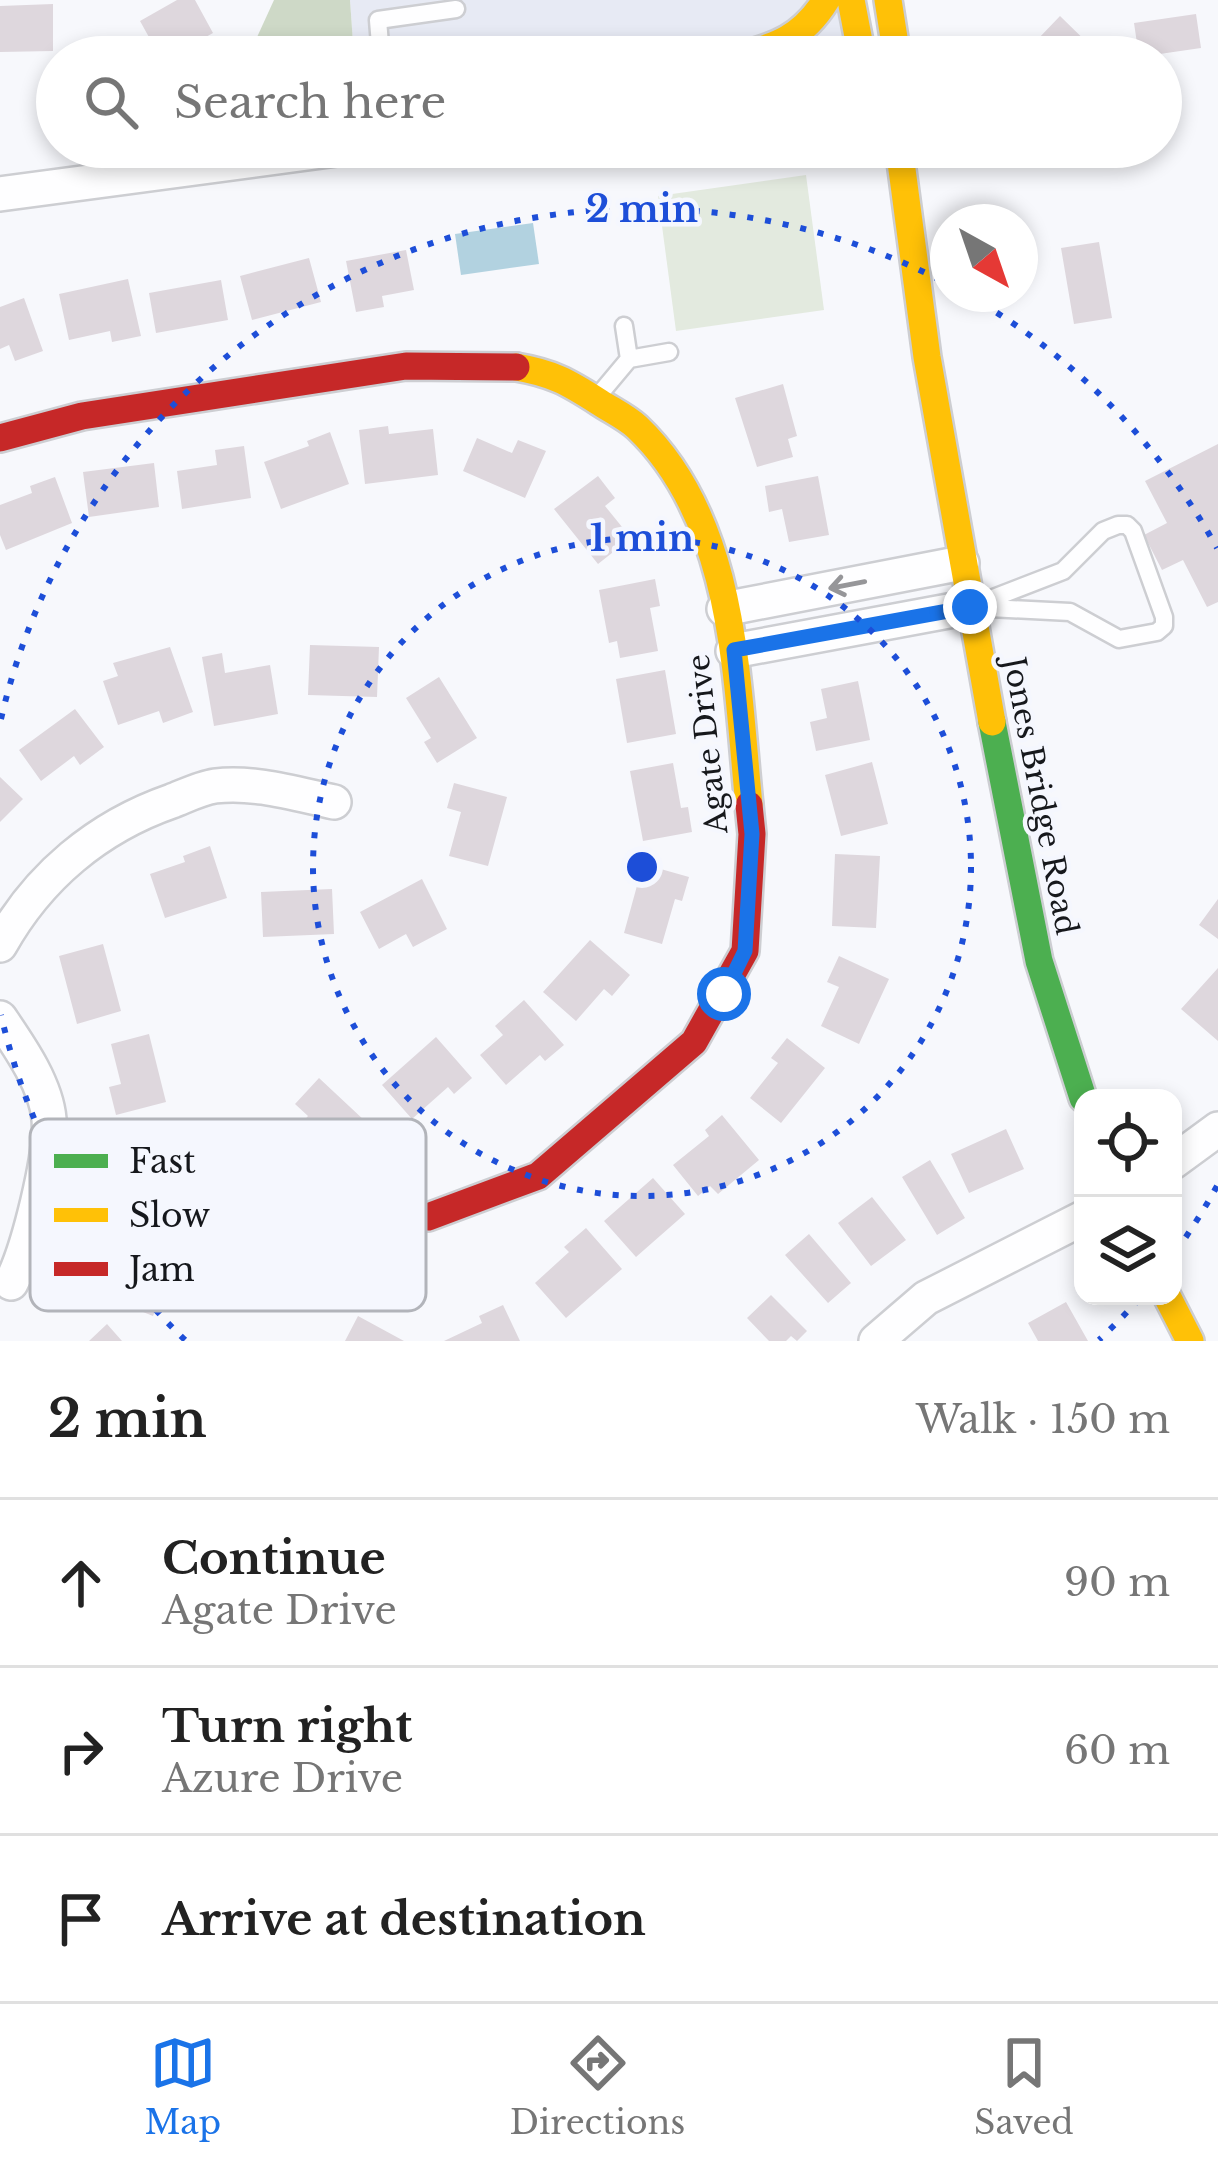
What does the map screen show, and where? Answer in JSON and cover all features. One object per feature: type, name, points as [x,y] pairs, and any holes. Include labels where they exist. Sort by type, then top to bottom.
[{"type":"street","points":[[796,36],[816,19],[826,0]]},
{"type":"street","points":[[851,0],[858,36]]},
{"type":"street","points":[[888,0],[894,36]]},
{"type":"street","points":[[0,194],[195,168]]},
{"type":"street","name":"Jones Bridge Road","points":[[899,168],[962,563],[1039,961],[1081,1089]]},
{"type":"street","name":"Agate Drive","points":[[0,438],[82,416],[406,366],[500,364],[555,374],[635,425],[670,465],[708,536],[734,650],[752,834],[745,951],[694,1042],[538,1176],[428,1217]]},
{"type":"street","points":[[724,609],[962,563]]},
{"type":"street","points":[[734,650],[970,607]]},
{"type":"street","points":[[0,945],[21,907],[88,842],[152,808],[214,786],[271,788],[334,802]]},
{"type":"street","points":[[0,1018],[33,1072],[49,1119]]},
{"type":"street","points":[[1182,1155],[1218,1129]]},
{"type":"street","points":[[876,1341],[941,1289],[1074,1222]]},
{"type":"street","points":[[11,1283],[30,1224]]},
{"type":"street","points":[[1172,1305],[1190,1341]]},
{"type":"lane","points":[[379,36],[378,20],[457,9]]},
{"type":"lane","points":[[624,326],[629,358]]},
{"type":"lane","points":[[596,400],[629,358],[669,352]]},
{"type":"lane","points":[[1126,525],[1156,595],[1163,626],[1157,632],[1119,639],[1070,612],[970,607],[1052,577],[1084,554],[1103,531],[1126,525]]},
{"type":"shaded area","points":[[350,0],[861,0],[848,36],[353,36]]},
{"type":"shaded area","points":[[806,175],[824,310],[676,331],[658,196]]},
{"type":"green space","points":[[274,0],[350,0],[353,36],[258,36]]},
{"type":"water","points":[[533,223],[539,264],[461,275],[455,234]]},
{"type":"building","points":[[177,0],[195,0],[213,33],[148,36],[140,21]]},
{"type":"building","points":[[53,4],[53,36],[36,36],[36,51],[0,52],[0,6]]},
{"type":"building","points":[[1196,14],[1201,48],[1182,51],[1182,36],[1136,36],[1134,23]]},
{"type":"building","points":[[1060,16],[1080,36],[1041,36]]},
{"type":"building","points":[[1099,242],[1112,318],[1074,324],[1061,248]]},
{"type":"building","points":[[406,250],[414,290],[382,296],[384,307],[356,312],[346,261]]},
{"type":"building","points":[[309,258],[321,302],[252,320],[240,276]]},
{"type":"building","points":[[128,279],[141,336],[112,342],[110,331],[69,340],[59,294]]},
{"type":"building","points":[[221,280],[228,320],[156,333],[149,293]]},
{"type":"building","points":[[24,298],[43,351],[15,361],[9,345],[0,349],[0,307]]},
{"type":"building","points":[[783,384],[797,436],[788,439],[793,457],[757,467],[735,398]]},
{"type":"building","points":[[388,426],[389,434],[433,429],[438,475],[365,484],[359,430]]},
{"type":"building","points":[[330,432],[349,484],[281,509],[264,462],[309,446],[307,441]]},
{"type":"building","points":[[477,438],[512,453],[518,440],[546,451],[525,498],[463,471]]},
{"type":"building","points":[[1218,444],[1218,602],[1207,607],[1183,560],[1162,570],[1144,535],[1167,523],[1145,481]]},
{"type":"building","points":[[244,446],[251,498],[182,509],[177,471],[217,465],[215,450]]},
{"type":"building","points":[[154,463],[159,507],[89,517],[83,472]]},
{"type":"building","points":[[598,476],[615,498],[605,506],[631,538],[598,564],[554,509]]},
{"type":"building","points":[[818,476],[829,535],[789,542],[782,509],[769,512],[765,486]]},
{"type":"building","points":[[55,477],[72,523],[6,550],[0,535],[0,505],[32,493],[30,486]]},
{"type":"building","points":[[655,579],[660,606],[650,608],[658,651],[620,658],[617,641],[609,643],[599,590]]},
{"type":"building","points":[[310,645],[379,647],[377,697],[308,695]]},
{"type":"building","points":[[170,647],[193,712],[163,723],[159,711],[118,725],[103,681],[118,676],[113,663]]},
{"type":"building","points":[[222,653],[225,673],[270,665],[278,714],[214,726],[202,657]]},
{"type":"building","points":[[665,670],[676,734],[627,743],[616,679]]},
{"type":"building","points":[[439,677],[477,738],[437,763],[424,742],[431,738],[406,698]]},
{"type":"building","points":[[858,681],[870,740],[816,751],[810,722],[827,718],[821,689]]},
{"type":"building","points":[[75,709],[104,747],[80,765],[74,756],[41,781],[19,750]]},
{"type":"building","points":[[872,762],[888,824],[841,836],[825,775]]},
{"type":"building","points":[[673,763],[681,808],[688,807],[692,832],[643,841],[630,771]]},
{"type":"building","points":[[0,777],[23,799],[0,822]]},
{"type":"building","points":[[454,783],[507,797],[488,866],[449,856],[461,812],[447,808]]},
{"type":"building","points":[[210,846],[227,898],[165,918],[150,874],[185,862],[183,856]]},
{"type":"building","points":[[835,854],[880,856],[876,928],[832,926]]},
{"type":"building","points":[[643,864],[689,877],[682,901],[675,899],[662,944],[624,933]]},
{"type":"building","points":[[422,879],[447,929],[413,947],[406,934],[379,949],[360,912]]},
{"type":"building","points":[[332,889],[334,934],[263,937],[261,892]]},
{"type":"building","points":[[1218,899],[1218,939],[1199,925]]},
{"type":"building","points":[[590,940],[630,975],[612,996],[604,989],[576,1021],[543,992]]},
{"type":"building","points":[[103,944],[121,1011],[77,1024],[59,956]]},
{"type":"building","points":[[839,956],[889,979],[859,1044],[821,1026],[839,987],[827,982]]},
{"type":"building","points":[[1218,968],[1218,1041],[1181,1009]]},
{"type":"building","points":[[524,1000],[564,1045],[545,1061],[540,1055],[506,1085],[480,1055],[503,1035],[495,1026]]},
{"type":"building","points":[[149,1034],[166,1102],[116,1115],[109,1087],[121,1084],[111,1044]]},
{"type":"building","points":[[436,1037],[472,1078],[454,1094],[448,1087],[412,1119],[382,1085]]},
{"type":"building","points":[[787,1038],[825,1068],[781,1123],[750,1098],[778,1063],[771,1058]]},
{"type":"building","points":[[319,1078],[363,1119],[305,1119],[308,1116],[295,1104]]},
{"type":"building","points":[[722,1115],[759,1160],[718,1194],[710,1186],[698,1196],[673,1165],[709,1136],[705,1130]]},
{"type":"building","points":[[1006,1129],[1024,1169],[969,1193],[951,1154]]},
{"type":"building","points":[[930,1160],[965,1218],[937,1235],[902,1177]]},
{"type":"building","points":[[653,1178],[685,1214],[636,1257],[604,1221]]},
{"type":"building","points":[[872,1197],[906,1240],[871,1266],[838,1223]]},
{"type":"building","points":[[586,1228],[622,1269],[566,1318],[535,1283],[569,1252],[564,1247]]},
{"type":"building","points":[[809,1234],[851,1283],[828,1303],[785,1255]]},
{"type":"building","points":[[771,1295],[807,1331],[797,1341],[791,1336],[786,1341],[769,1341],[747,1318]]},
{"type":"building","points":[[1066,1302],[1088,1341],[1038,1341],[1028,1323]]},
{"type":"building","points":[[503,1305],[520,1341],[444,1341],[482,1323],[479,1316]]},
{"type":"building","points":[[358,1316],[404,1341],[345,1341]]},
{"type":"building","points":[[107,1324],[122,1341],[89,1341]]},
{"type":"traffic: fast","points":[[992,722],[1039,961],[1080,1089]]},
{"type":"traffic: slow","points":[[792,36],[826,0]]},
{"type":"traffic: slow","points":[[851,0],[858,36]]},
{"type":"traffic: slow","points":[[888,0],[894,36]]},
{"type":"traffic: slow","points":[[902,168],[927,357],[992,722]]},
{"type":"traffic: slow","points":[[516,367],[559,379],[633,423],[670,465],[694,508],[713,555],[725,604],[749,805]]},
{"type":"traffic: slow","points":[[1172,1305],[1190,1341]]},
{"type":"traffic: jam","points":[[0,438],[82,416],[406,366],[516,367]]},
{"type":"traffic: jam","points":[[428,1217],[538,1176],[694,1042],[745,951],[752,834],[749,805]]},
{"type":"route","points":[[724,994],[745,951],[752,834],[734,650],[970,607]]}]
